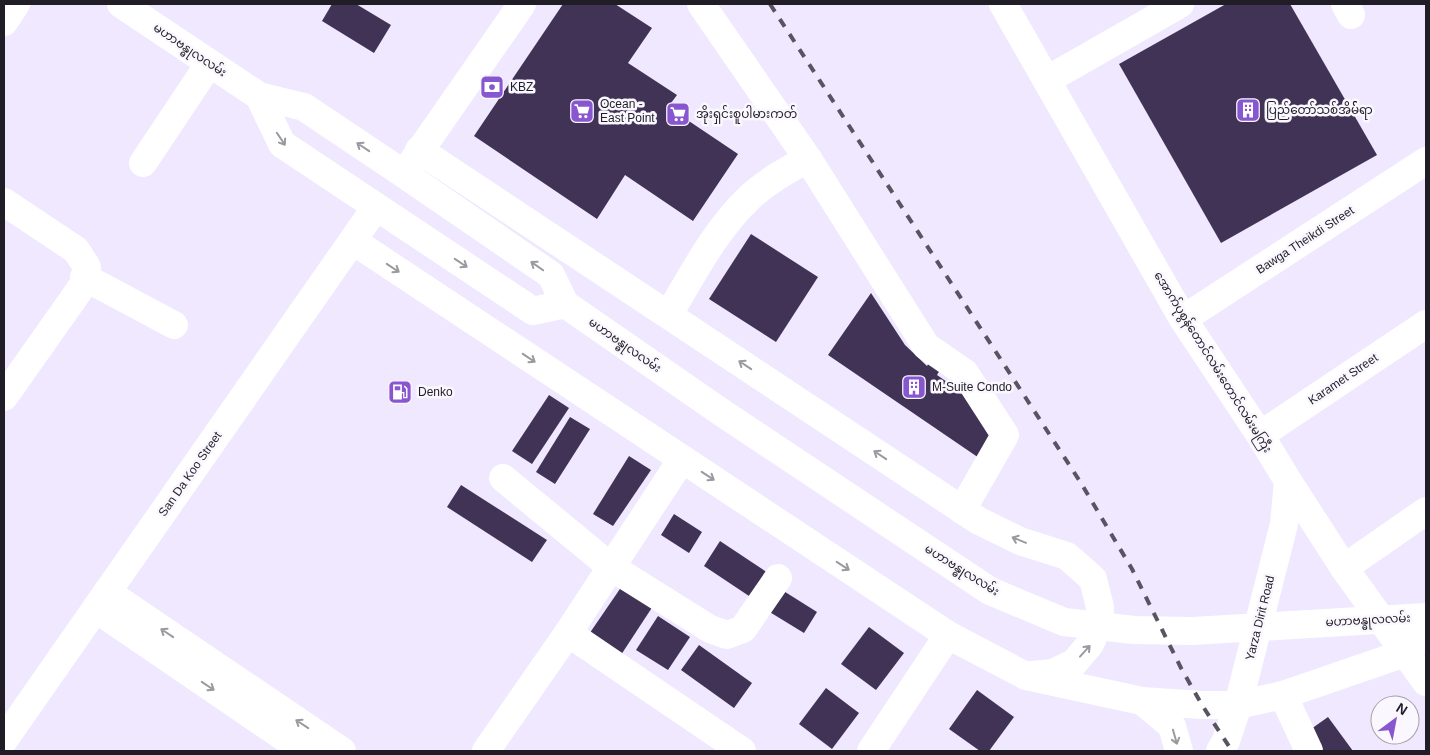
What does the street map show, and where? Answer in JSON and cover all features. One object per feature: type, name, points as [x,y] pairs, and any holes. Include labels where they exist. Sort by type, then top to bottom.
[{"type":"street","points":[[4,22],[16,4]]},
{"type":"street","name":"မဟာဗန္ဓုလလမ်း","points":[[121,4],[259,96],[304,107],[404,174],[551,275],[565,304],[721,412],[990,590],[1064,622],[1134,630],[1193,631],[1426,617]]},
{"type":"street","points":[[404,174],[522,4]]},
{"type":"street","points":[[701,4],[808,159],[926,346],[965,373],[1005,435],[962,510]]},
{"type":"street","name":"အောက်ပုစွန်တောင်လမ်းတောင်လမ်းမကြီး","points":[[1003,4],[1184,319],[1344,568],[1426,682]]},
{"type":"street","points":[[1047,80],[1180,4]]},
{"type":"street","points":[[143,163],[209,64]]},
{"type":"street","points":[[259,96],[282,144],[533,311],[565,304]]},
{"type":"street","points":[[420,150],[979,521],[1020,541],[1067,556],[1093,579],[1100,608],[1099,625],[1090,644],[1074,663],[1052,673],[1026,676]]},
{"type":"street","points":[[669,314],[705,253],[732,216],[751,196],[775,178],[808,159]]},
{"type":"street","name":"Bawga Theikdi Street","points":[[1184,319],[1426,161]]},
{"type":"street","points":[[4,202],[76,250],[87,267],[83,285],[4,397]]},
{"type":"street","name":"San Da Koo Street","points":[[4,740],[376,207]]},
{"type":"street","points":[[353,240],[948,635],[1026,676],[1142,702],[1238,705],[1283,695],[1405,652],[1426,636]]},
{"type":"street","points":[[84,277],[174,325]]},
{"type":"street","name":"Karamet Street","points":[[1260,435],[1426,324]]},
{"type":"street","points":[[486,751],[568,634],[682,459]]},
{"type":"street","points":[[503,478],[611,567],[710,629],[727,634],[743,630],[778,578]]},
{"type":"street","name":"Yarza Dirit Road","points":[[1220,751],[1226,740],[1238,705],[1284,524],[1288,481]]},
{"type":"street","points":[[1344,568],[1426,511]]},
{"type":"street","points":[[101,600],[272,717],[342,751]]},
{"type":"street","points":[[568,634],[742,751]]},
{"type":"street","points":[[871,751],[948,635]]},
{"type":"street","points":[[1283,695],[1309,751]]},
{"type":"street","points":[[1142,702],[1172,726],[1179,751]]},
{"type":"street","points":[[272,717],[304,751]]},
{"type":"building","points":[[332,4],[356,4],[391,25],[374,53],[322,21]]},
{"type":"building","name":"Ocean - East Point","points":[[563,4],[615,4],[652,28],[628,63],[677,95],[668,107],[738,154],[693,221],[625,175],[597,219],[474,136]]},
{"type":"building","name":"ပြည်တော်သစ်အိမ််ရာ","points":[[1226,4],[1290,4],[1377,155],[1221,243],[1119,64]]},
{"type":"building","points":[[751,234],[818,277],[776,342],[709,299]]},
{"type":"building","name":"M-Suite Condo","points":[[871,293],[905,345],[927,366],[935,354],[944,363],[937,375],[970,398],[995,435],[982,460],[828,355]]},
{"type":"building","points":[[549,395],[569,408],[532,464],[512,451]]},
{"type":"building","points":[[570,417],[590,429],[555,484],[536,472]]},
{"type":"building","points":[[629,456],[651,470],[613,526],[593,514]]},
{"type":"building","points":[[461,485],[547,540],[532,562],[447,507]]},
{"type":"building","points":[[674,514],[702,532],[689,553],[661,535]]},
{"type":"building","points":[[720,541],[774,577],[758,602],[704,566]]},
{"type":"building","points":[[624,583],[655,603],[617,661],[585,640]]},
{"type":"building","points":[[782,590],[817,612],[804,633],[768,611]]},
{"type":"building","points":[[658,616],[690,637],[668,670],[636,650]]},
{"type":"building","points":[[869,627],[904,653],[876,690],[841,664]]},
{"type":"building","points":[[699,645],[752,683],[734,708],[681,670]]},
{"type":"building","points":[[826,688],[859,713],[832,749],[799,724]]},
{"type":"building","points":[[977,690],[1014,717],[989,751],[980,751],[949,729]]},
{"type":"building","points":[[1328,717],[1353,751],[1316,751],[1304,734]]},
{"type":"railway","points":[[770,4],[1081,483],[1132,569],[1181,668],[1232,751]]},
{"type":"place","name":"KBZ","points":[[492,87]]},
{"type":"place","name":"ပြည်တော်သစ်အိမ််ရာ","points":[[1248,110]]},
{"type":"place","name":"Ocean - East Point","points":[[582,111]]},
{"type":"place","name":"အိုးရှင်းစူပါမားကတ်","points":[[678,114]]},
{"type":"place","name":"M-Suite Condo","points":[[914,387]]},
{"type":"place","name":"Denko","points":[[400,392]]}]
